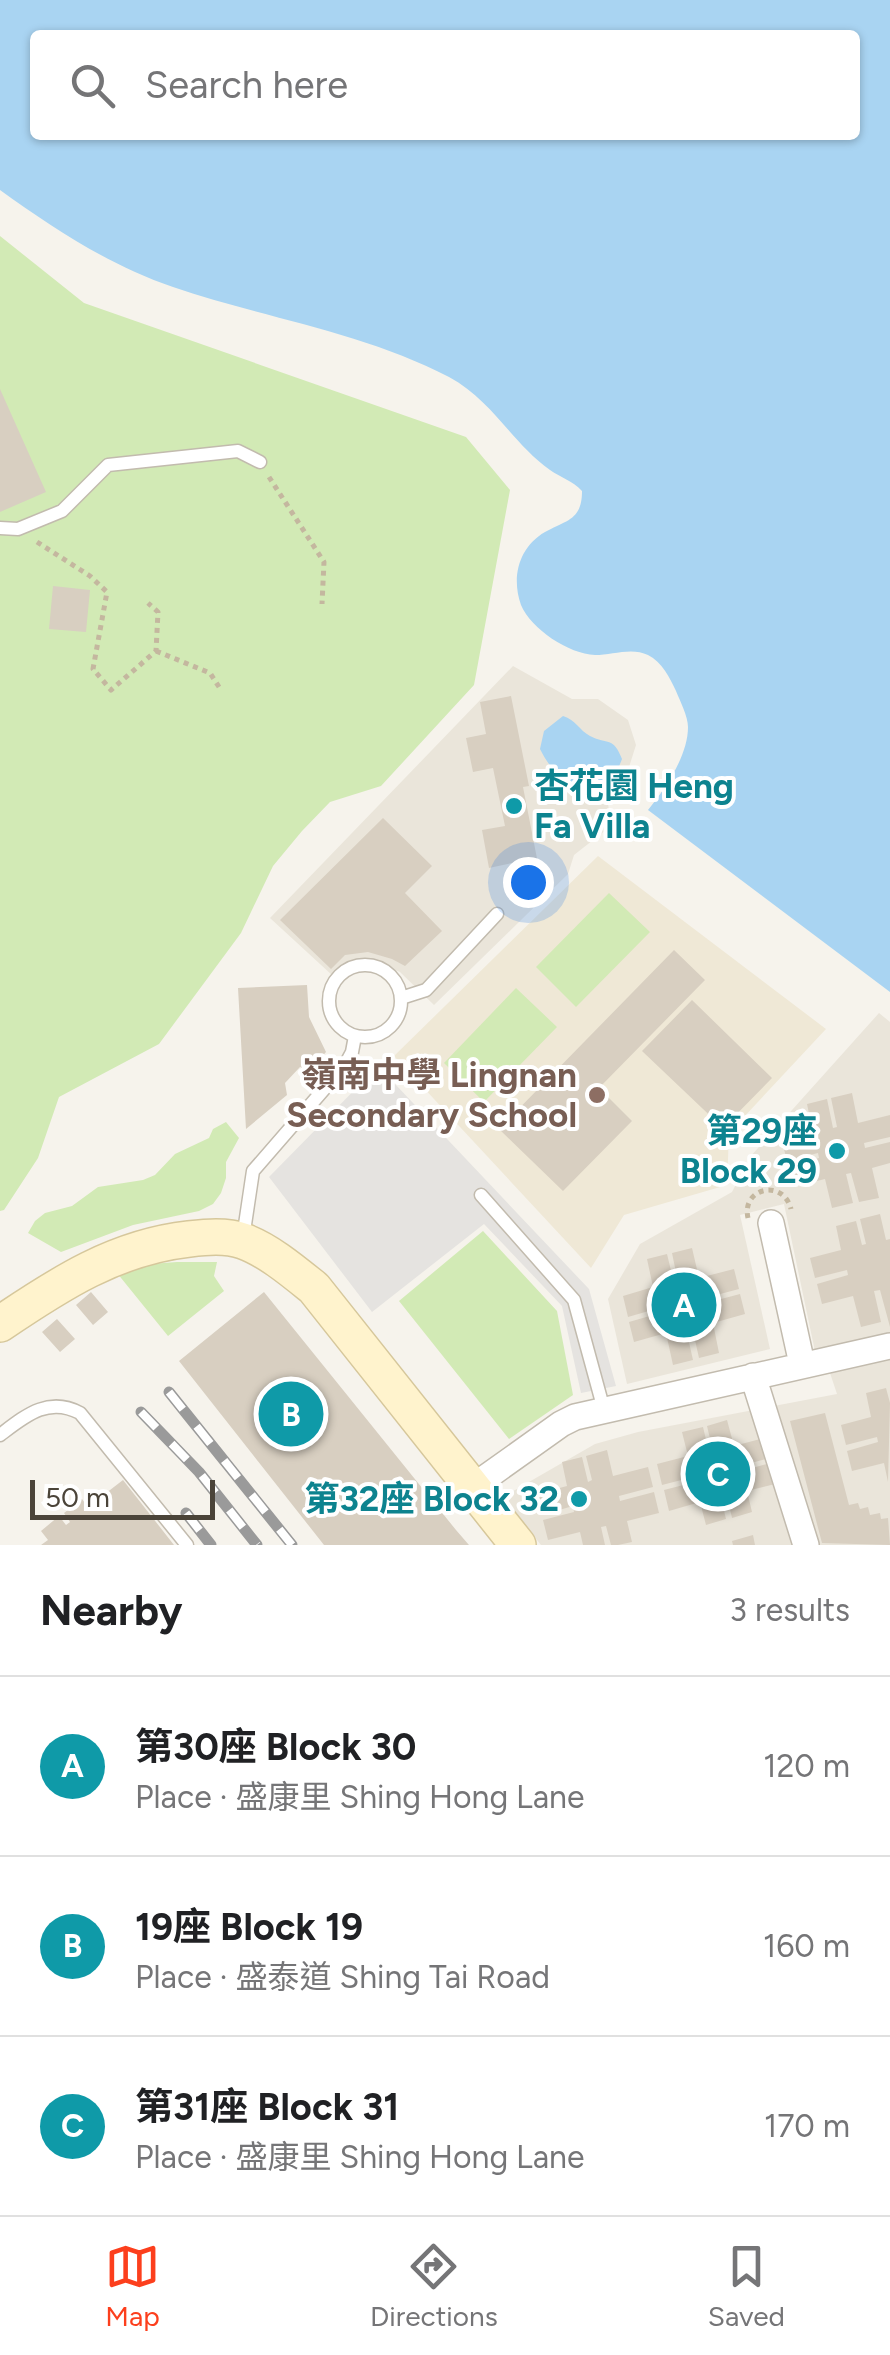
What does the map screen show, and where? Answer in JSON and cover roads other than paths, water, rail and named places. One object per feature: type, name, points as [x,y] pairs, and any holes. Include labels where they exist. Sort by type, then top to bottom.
[{"type":"street","points":[[770,1222],[802,1364]]},
{"type":"street","points":[[0,1324],[85,1270],[120,1254],[191,1239],[242,1241],[314,1288],[518,1545]]},
{"type":"street","points":[[474,1486],[560,1424],[604,1410],[890,1346]]},
{"type":"street","points":[[753,1376],[806,1545]]},
{"type":"lane","points":[[0,528],[18,530],[62,510],[108,464],[238,452],[260,462]]},
{"type":"lane","points":[[401,998],[426,990],[497,914]]},
{"type":"lane","points":[[358,966],[382,969],[398,986],[401,998],[400,1010],[388,1029],[378,1035],[354,1036],[336,1022],[329,999],[338,978],[358,966]]},
{"type":"lane","points":[[242,1241],[253,1171],[346,1064],[354,1036]]},
{"type":"lane","points":[[481,1195],[574,1300],[604,1410]]},
{"type":"lane","points":[[0,1436],[42,1407],[63,1406],[80,1413],[187,1545]]},
{"type":"water","points":[[0,0],[890,0],[890,992],[648,810],[680,760],[688,727],[676,691],[657,662],[635,652],[595,655],[574,650],[542,631],[526,614],[517,584],[523,554],[536,538],[576,514],[582,491],[578,487],[537,459],[478,398],[449,377],[382,348],[149,278],[41,219],[0,190]]},
{"type":"water","points":[[563,716],[590,736],[616,747],[622,759],[614,779],[579,785],[553,770],[540,749],[544,731]]},
{"type":"railway","points":[[169,1392],[292,1545]]},
{"type":"railway","points":[[141,1412],[199,1472],[257,1545]]},
{"type":"railway","points":[[186,1513],[211,1545]]},
{"type":"place","name":"杏花園 Heng Fa Villa","points":[[514,806]]},
{"type":"place","name":"嶺南中學 Lingnan Secondary School","points":[[597,1095]]},
{"type":"place","name":"第29座 Block 29","points":[[837,1151]]},
{"type":"place","name":"第30座 Block 30","points":[[684,1305]]},
{"type":"place","name":"19座 Block 19","points":[[291,1414]]},
{"type":"place","name":"第31座 Block 31","points":[[718,1474]]},
{"type":"place","name":"第32座 Block 32","points":[[579,1499]]}]
